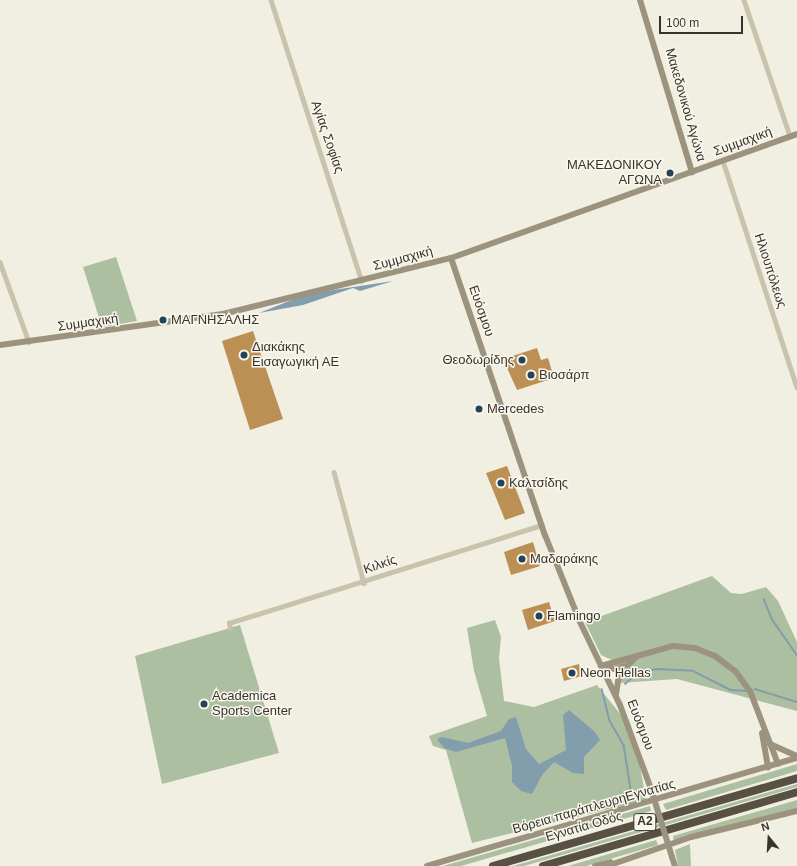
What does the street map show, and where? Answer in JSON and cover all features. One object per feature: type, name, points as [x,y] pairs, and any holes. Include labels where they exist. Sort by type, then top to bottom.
[{"type":"highway","name":"Εγνατία Οδός","points":[[493,866],[797,778]]},
{"type":"highway","name":"Εγνατία Οδός","points":[[543,866],[797,792]]},
{"type":"street","name":"Αγίας Σοφίας","points":[[271,0],[362,281]]},
{"type":"street","name":"Μακεδονικού Αγώνα","points":[[640,0],[692,172]]},
{"type":"street","points":[[744,0],[790,136]]},
{"type":"street","name":"Συμμαχική","points":[[0,345],[223,314],[451,258],[797,134]]},
{"type":"street","name":"Ηλιουπόλεως","points":[[723,161],[797,387]]},
{"type":"street","name":"Ευόσμου","points":[[451,258],[542,525],[601,666],[616,696],[651,789],[675,866]]},
{"type":"street","points":[[0,262],[29,342]]},
{"type":"street","points":[[334,472],[364,583]]},
{"type":"street","name":"Κιλκίς","points":[[230,628],[229,623],[364,583],[542,525]]},
{"type":"street","points":[[601,666],[673,646],[695,648],[715,656],[744,681],[778,764]]},
{"type":"street","points":[[601,666],[615,669],[626,665],[639,655]]},
{"type":"street","points":[[616,696],[617,678],[626,665]]},
{"type":"street","points":[[761,723],[768,767]]},
{"type":"street","points":[[770,744],[797,757]]},
{"type":"street","name":"Βόρεια παράπλευρηΕγνατίας","points":[[427,866],[768,767],[797,757]]},
{"type":"street","points":[[595,866],[620,860],[691,837],[797,811]]},
{"type":"street","points":[[607,866],[620,860]]},
{"type":"green space","points":[[116,257],[137,321],[102,327],[83,267]]},
{"type":"green space","points":[[712,576],[731,593],[742,594],[766,587],[778,601],[797,642],[797,711],[677,679],[619,683],[614,661],[601,655],[585,622]]},
{"type":"green space","points":[[495,620],[501,637],[499,658],[504,701],[534,707],[597,685],[621,715],[640,766],[646,800],[472,843],[446,750],[433,746],[429,736],[487,716],[474,671],[467,628]]},
{"type":"green space","name":"Academica Sports Center","points":[[240,625],[279,753],[162,784],[135,656]]},
{"type":"green space","points":[[797,764],[797,771],[666,810],[663,804]]},
{"type":"green space","points":[[797,784],[797,787],[524,866],[513,866]]},
{"type":"green space","points":[[797,800],[797,811],[674,842],[673,836]]},
{"type":"green space","points":[[650,806],[651,811],[461,866],[443,866]]},
{"type":"green space","points":[[656,840],[658,845],[586,866],[568,866]]},
{"type":"green space","points":[[690,844],[691,866],[678,866],[675,850]]},
{"type":"water","points":[[393,281],[360,291],[353,288],[303,305],[259,313],[307,294]]},
{"type":"water","points":[[569,710],[595,732],[600,740],[584,757],[584,774],[573,773],[554,762],[542,775],[532,794],[521,791],[512,782],[512,766],[505,738],[456,752],[444,748],[437,739],[442,737],[468,743],[501,731],[509,719],[516,717],[526,749],[539,764],[566,750],[563,715]]},
{"type":"building","points":[[253,331],[283,419],[250,430],[222,341]]},
{"type":"building","name":"Βιοσάρπ","points":[[537,348],[541,360],[548,358],[554,378],[517,390],[503,359]]},
{"type":"building","name":"Καλτσίδης","points":[[507,466],[525,513],[505,520],[486,473]]},
{"type":"building","name":"Μαδαράκης","points":[[533,542],[540,566],[511,575],[504,552]]},
{"type":"building","name":"Flamingo","points":[[549,602],[555,621],[528,630],[522,610]]},
{"type":"building","name":"Neon Hellas","points":[[579,664],[582,676],[564,681],[561,669]]},
{"type":"waterway","points":[[764,599],[772,619],[797,655]]},
{"type":"waterway","points":[[625,684],[639,672],[658,669],[693,671],[731,690],[746,691]]},
{"type":"waterway","points":[[602,689],[610,721],[624,745],[631,789],[624,802],[605,808]]},
{"type":"waterway","points":[[755,689],[797,702]]},
{"type":"place","name":"ΜΑΚΕΔΟΝΙΚΟΥ ΑΓΩΝΑ","points":[[670,173]]},
{"type":"place","name":"ΜΑΓΝΗΣΑΛΗΣ","points":[[163,320]]},
{"type":"place","name":"Διακάκης Εισαγωγική ΑΕ","points":[[244,355]]},
{"type":"place","name":"Θεοδωρίδης","points":[[522,360]]},
{"type":"place","name":"Βιοσάρπ","points":[[531,375]]},
{"type":"place","name":"Mercedes","points":[[479,409]]},
{"type":"place","name":"Καλτσίδης","points":[[501,483]]},
{"type":"place","name":"Μαδαράκης","points":[[522,559]]},
{"type":"place","name":"Flamingo","points":[[539,616]]},
{"type":"place","name":"Neon Hellas","points":[[572,673]]},
{"type":"place","name":"Academica Sports Center","points":[[204,704]]}]
